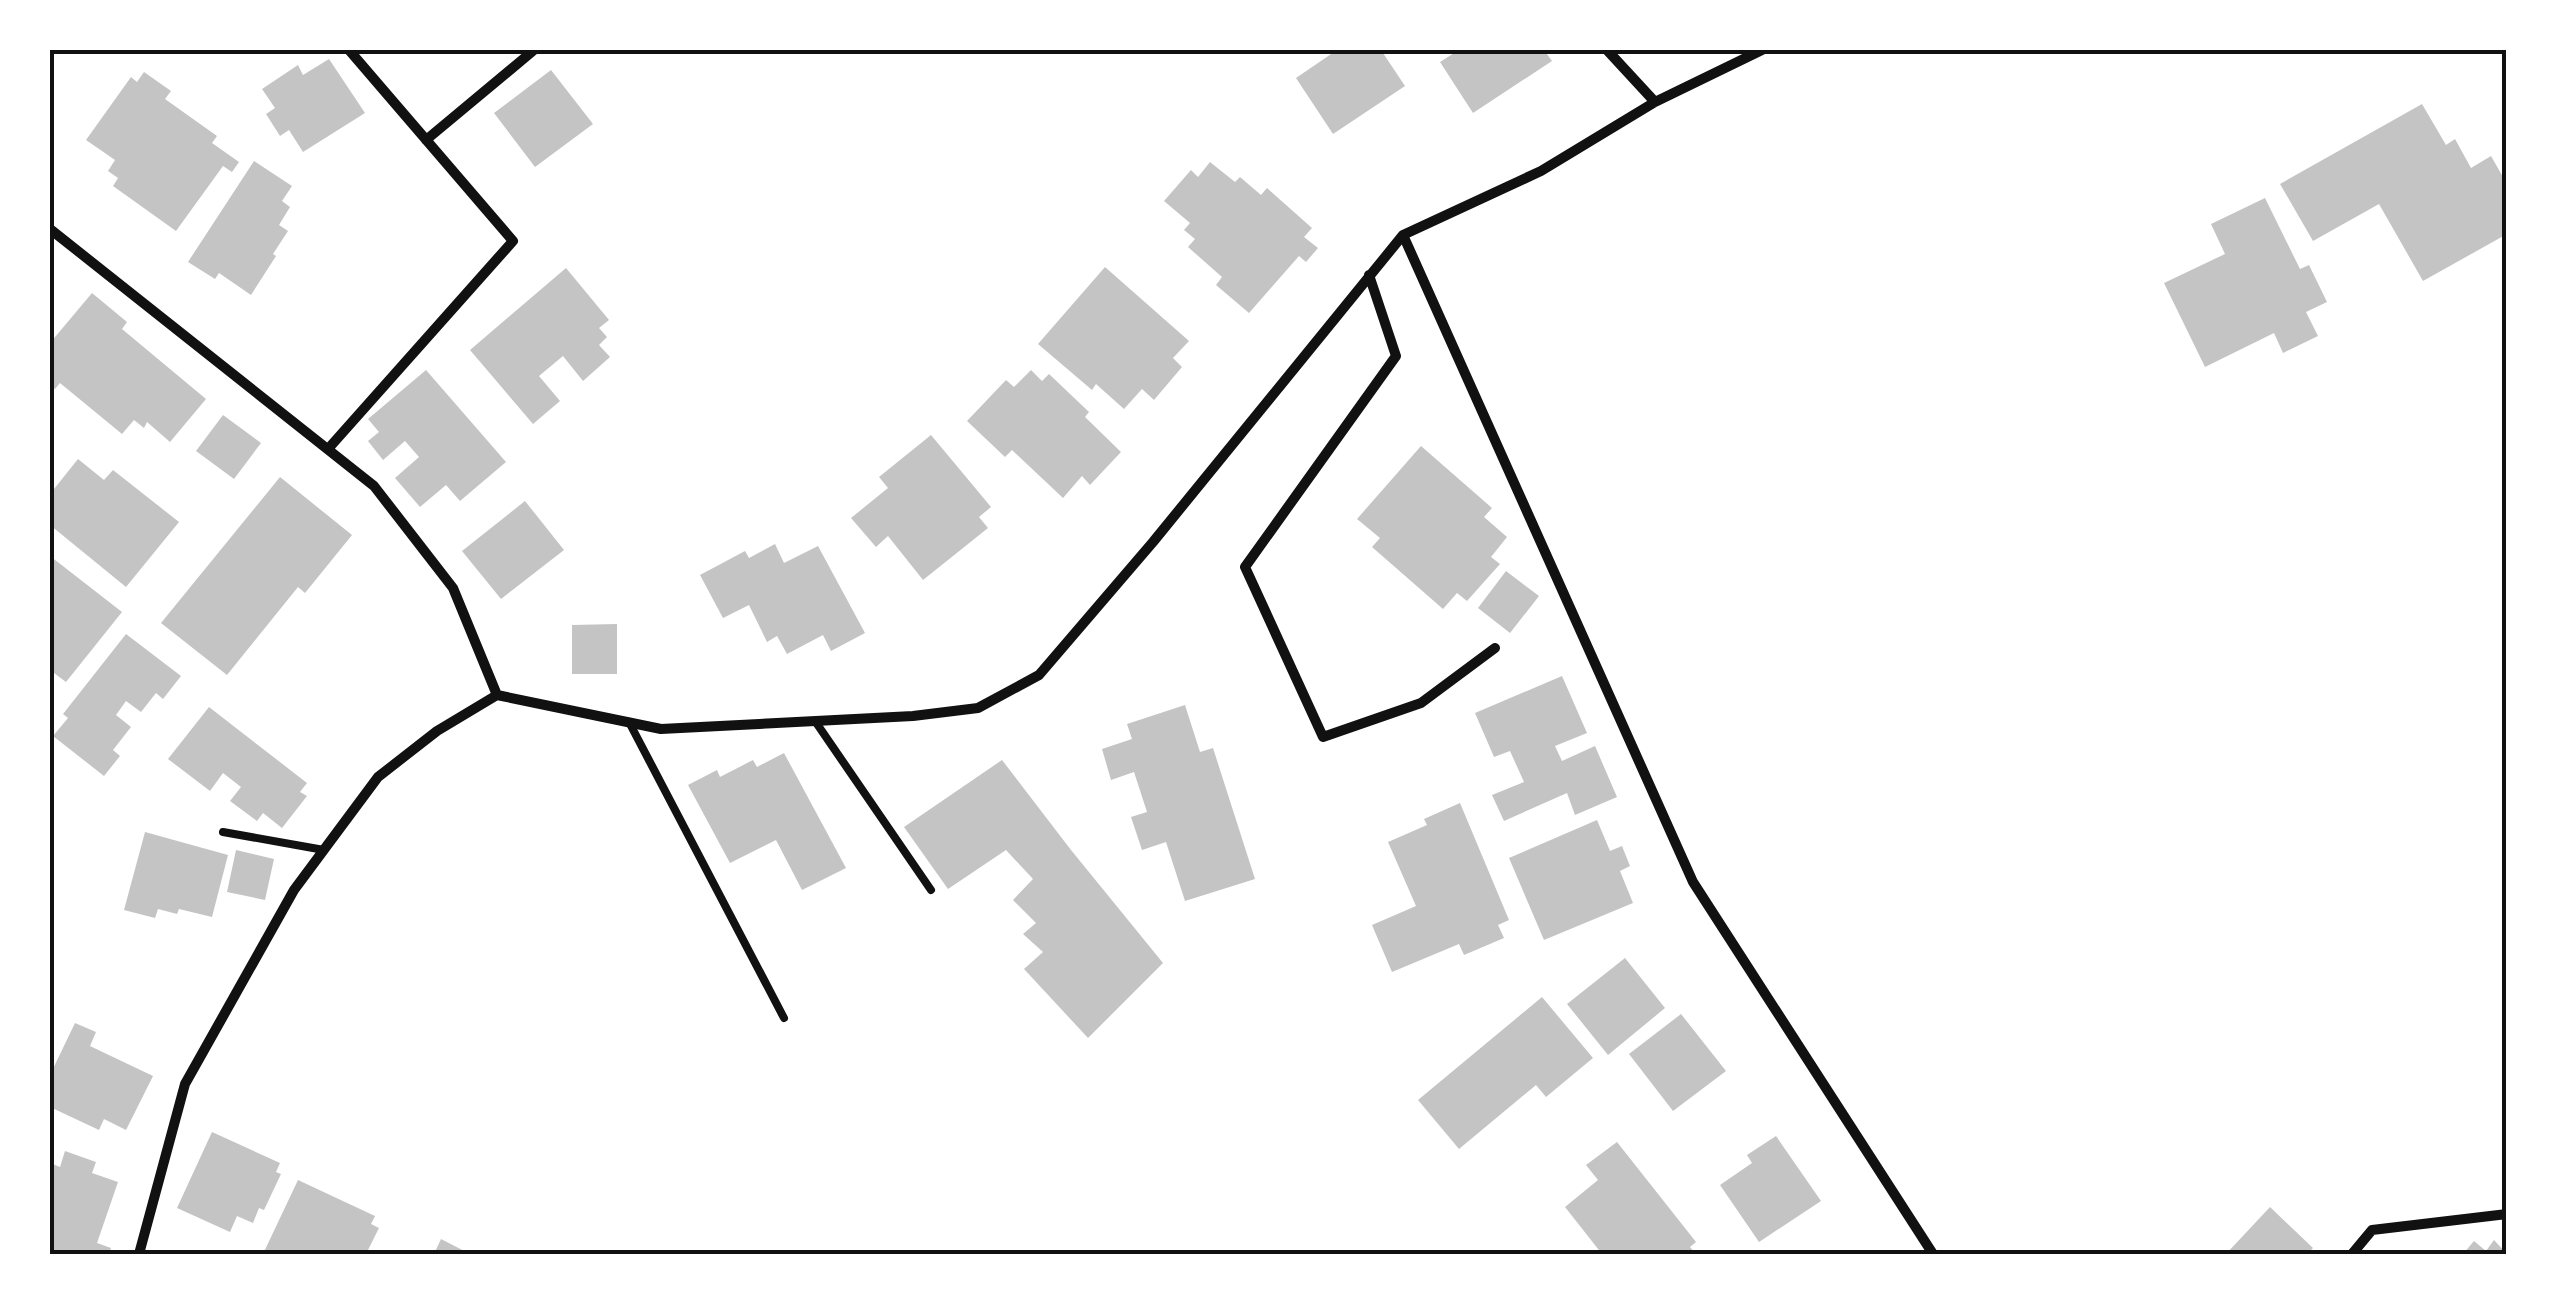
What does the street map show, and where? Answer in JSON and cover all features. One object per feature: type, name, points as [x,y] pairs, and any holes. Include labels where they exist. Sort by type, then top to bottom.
[{"type":"street","points":[[328,449],[513,241],[349,50]]},
{"type":"street","points":[[426,140],[534,50]]},
{"type":"street","points":[[1607,50],[1654,102]]},
{"type":"street","points":[[139,1254],[185,1084],[294,890],[378,777],[437,730],[498,695],[660,729],[913,716],[978,708],[1039,674],[1164,528],[1402,234],[1541,171],[1654,102],[1762,50]]},
{"type":"street","points":[[50,230],[374,486],[452,588],[498,695]]},
{"type":"street","points":[[1402,234],[1693,882],[1930,1253]]},
{"type":"street","points":[[1369,275],[1396,356],[1245,567],[1323,737],[1420,702],[1495,648]]},
{"type":"street","points":[[2352,1254],[2372,1230],[2507,1214]]},
{"type":"lane","points":[[816,721],[931,890]]},
{"type":"lane","points":[[629,722],[784,1018]]},
{"type":"lane","points":[[224,832],[324,850]]},
{"type":"building","points":[[1337,50],[1381,50],[1405,86],[1333,134],[1296,78]]},
{"type":"building","points":[[1459,50],[1544,50],[1552,61],[1473,113],[1440,62]]},
{"type":"building","points":[[329,59],[365,113],[303,152],[289,130],[280,136],[266,114],[275,108],[262,89],[298,65],[303,75]]},
{"type":"building","points":[[551,70],[593,124],[535,167],[494,113]]},
{"type":"building","points":[[144,72],[171,91],[165,99],[217,136],[212,143],[239,162],[232,172],[223,166],[176,231],[113,186],[118,178],[108,171],[115,160],[86,140],[131,77],[137,82]]},
{"type":"building","points":[[2422,104],[2446,145],[2455,139],[2471,168],[2491,156],[2507,184],[2507,234],[2423,281],[2379,204],[2313,241],[2280,184]]},
{"type":"building","points":[[254,161],[292,186],[282,201],[290,207],[279,225],[288,231],[251,295],[219,273],[215,279],[188,262]]},
{"type":"building","points":[[1210,162],[1235,182],[1240,177],[1261,195],[1267,188],[1312,228],[1304,237],[1318,248],[1306,262],[1299,256],[1249,313],[1216,285],[1222,277],[1188,247],[1195,239],[1184,230],[1190,223],[1164,201],[1191,170],[1198,177]]},
{"type":"building","points":[[2265,198],[2300,269],[2309,265],[2327,302],[2306,312],[2318,336],[2283,353],[2274,333],[2205,367],[2164,283],[2225,254],[2211,224]]},
{"type":"building","points":[[1105,267],[1189,341],[1173,358],[1182,367],[1154,400],[1142,389],[1124,409],[1096,384],[1092,390],[1038,344]]},
{"type":"building","points":[[566,268],[609,320],[599,328],[607,337],[599,345],[610,357],[583,381],[563,356],[539,376],[560,401],[533,424],[470,350]]},
{"type":"building","points":[[92,293],[127,322],[122,329],[206,399],[170,442],[147,422],[144,428],[134,420],[122,434],[60,383],[55,389],[50,385],[50,343]]},
{"type":"building","points":[[426,370],[506,462],[460,501],[446,485],[420,507],[395,478],[419,457],[405,441],[383,460],[368,441],[379,432],[368,419]]},
{"type":"building","points":[[1031,370],[1042,381],[1049,374],[1089,412],[1085,417],[1121,452],[1090,485],[1082,476],[1063,498],[1012,450],[1005,457],[967,421],[1006,380],[1014,387]]},
{"type":"building","points":[[223,415],[261,443],[234,479],[196,451]]},
{"type":"building","points":[[931,435],[991,507],[979,517],[988,528],[923,580],[888,536],[876,547],[851,518],[888,488],[879,477]]},
{"type":"building","points":[[1421,446],[1492,508],[1484,517],[1507,537],[1491,557],[1500,564],[1467,601],[1457,593],[1443,609],[1372,547],[1380,538],[1357,519]]},
{"type":"building","points":[[78,459],[104,480],[113,470],[179,522],[126,587],[50,525],[50,494]]},
{"type":"building","points":[[280,477],[352,535],[305,593],[298,587],[227,675],[161,623]]},
{"type":"building","points":[[525,501],[564,550],[501,599],[462,551]]},
{"type":"building","points":[[775,544],[784,563],[818,546],[865,633],[831,651],[823,635],[787,654],[777,636],[767,642],[749,605],[723,618],[700,575],[745,551],[749,558]]},
{"type":"building","points":[[50,556],[122,612],[66,682],[50,670]]},
{"type":"building","points":[[1506,571],[1539,596],[1510,633],[1478,608]]},
{"type":"building","points":[[617,624],[617,674],[572,674],[572,625]]},
{"type":"building","points":[[126,634],[181,676],[163,699],[156,693],[141,712],[126,701],[116,715],[131,727],[113,750],[120,756],[104,776],[53,736],[68,718],[63,714]]},
{"type":"building","points":[[1562,676],[1587,733],[1555,746],[1562,761],[1595,746],[1617,797],[1575,815],[1567,793],[1504,821],[1492,795],[1524,782],[1510,751],[1494,757],[1475,713]]},
{"type":"building","points":[[1185,705],[1200,752],[1213,748],[1255,879],[1185,901],[1166,842],[1142,850],[1131,817],[1147,812],[1134,772],[1111,780],[1102,749],[1132,739],[1127,724]]},
{"type":"building","points":[[209,707],[307,783],[300,792],[307,796],[282,828],[263,813],[257,821],[230,801],[241,787],[223,773],[210,791],[168,759]]},
{"type":"building","points":[[784,753],[846,868],[802,890],[776,840],[730,863],[688,785],[717,770],[720,777],[753,760],[757,767]]},
{"type":"building","points":[[1002,760],[1163,963],[1088,1038],[1024,969],[1043,952],[1023,934],[1036,923],[1013,900],[1033,879],[1006,850],[948,889],[904,827]]},
{"type":"building","points":[[1460,803],[1509,920],[1498,925],[1504,938],[1464,955],[1459,944],[1392,972],[1372,925],[1416,906],[1388,842],[1427,825],[1424,819]]},
{"type":"building","points":[[1597,820],[1610,851],[1622,846],[1630,866],[1620,871],[1633,903],[1544,940],[1509,858]]},
{"type":"building","points":[[145,832],[228,855],[212,917],[179,909],[177,914],[158,909],[155,918],[124,910]]},
{"type":"building","points":[[236,850],[274,859],[265,900],[227,892]]},
{"type":"building","points":[[1625,958],[1665,1008],[1608,1055],[1567,1004]]},
{"type":"building","points":[[1542,997],[1593,1058],[1546,1097],[1536,1085],[1459,1149],[1418,1100]]},
{"type":"building","points":[[1681,1014],[1726,1071],[1673,1111],[1629,1054]]},
{"type":"building","points":[[75,1023],[96,1032],[90,1046],[153,1076],[126,1130],[104,1119],[99,1130],[50,1107],[50,1075]]},
{"type":"building","points":[[212,1132],[280,1163],[276,1172],[281,1174],[264,1210],[259,1208],[253,1223],[237,1216],[230,1232],[177,1208]]},
{"type":"building","points":[[1776,1136],[1821,1201],[1759,1242],[1720,1185],[1752,1163],[1747,1155]]},
{"type":"building","points":[[1617,1142],[1696,1242],[1690,1247],[1696,1254],[1602,1254],[1565,1207],[1598,1180],[1586,1165]]},
{"type":"building","points":[[65,1151],[96,1162],[92,1173],[118,1182],[97,1243],[111,1248],[109,1254],[50,1254],[50,1163],[60,1167]]},
{"type":"building","points":[[298,1180],[375,1216],[371,1224],[379,1228],[366,1254],[263,1254]]},
{"type":"building","points":[[2270,1207],[2313,1248],[2307,1254],[2226,1254]]},
{"type":"building","points":[[441,1239],[470,1254],[434,1254]]},
{"type":"building","points":[[2494,1240],[2507,1254],[2463,1254],[2474,1241],[2486,1251]]}]
